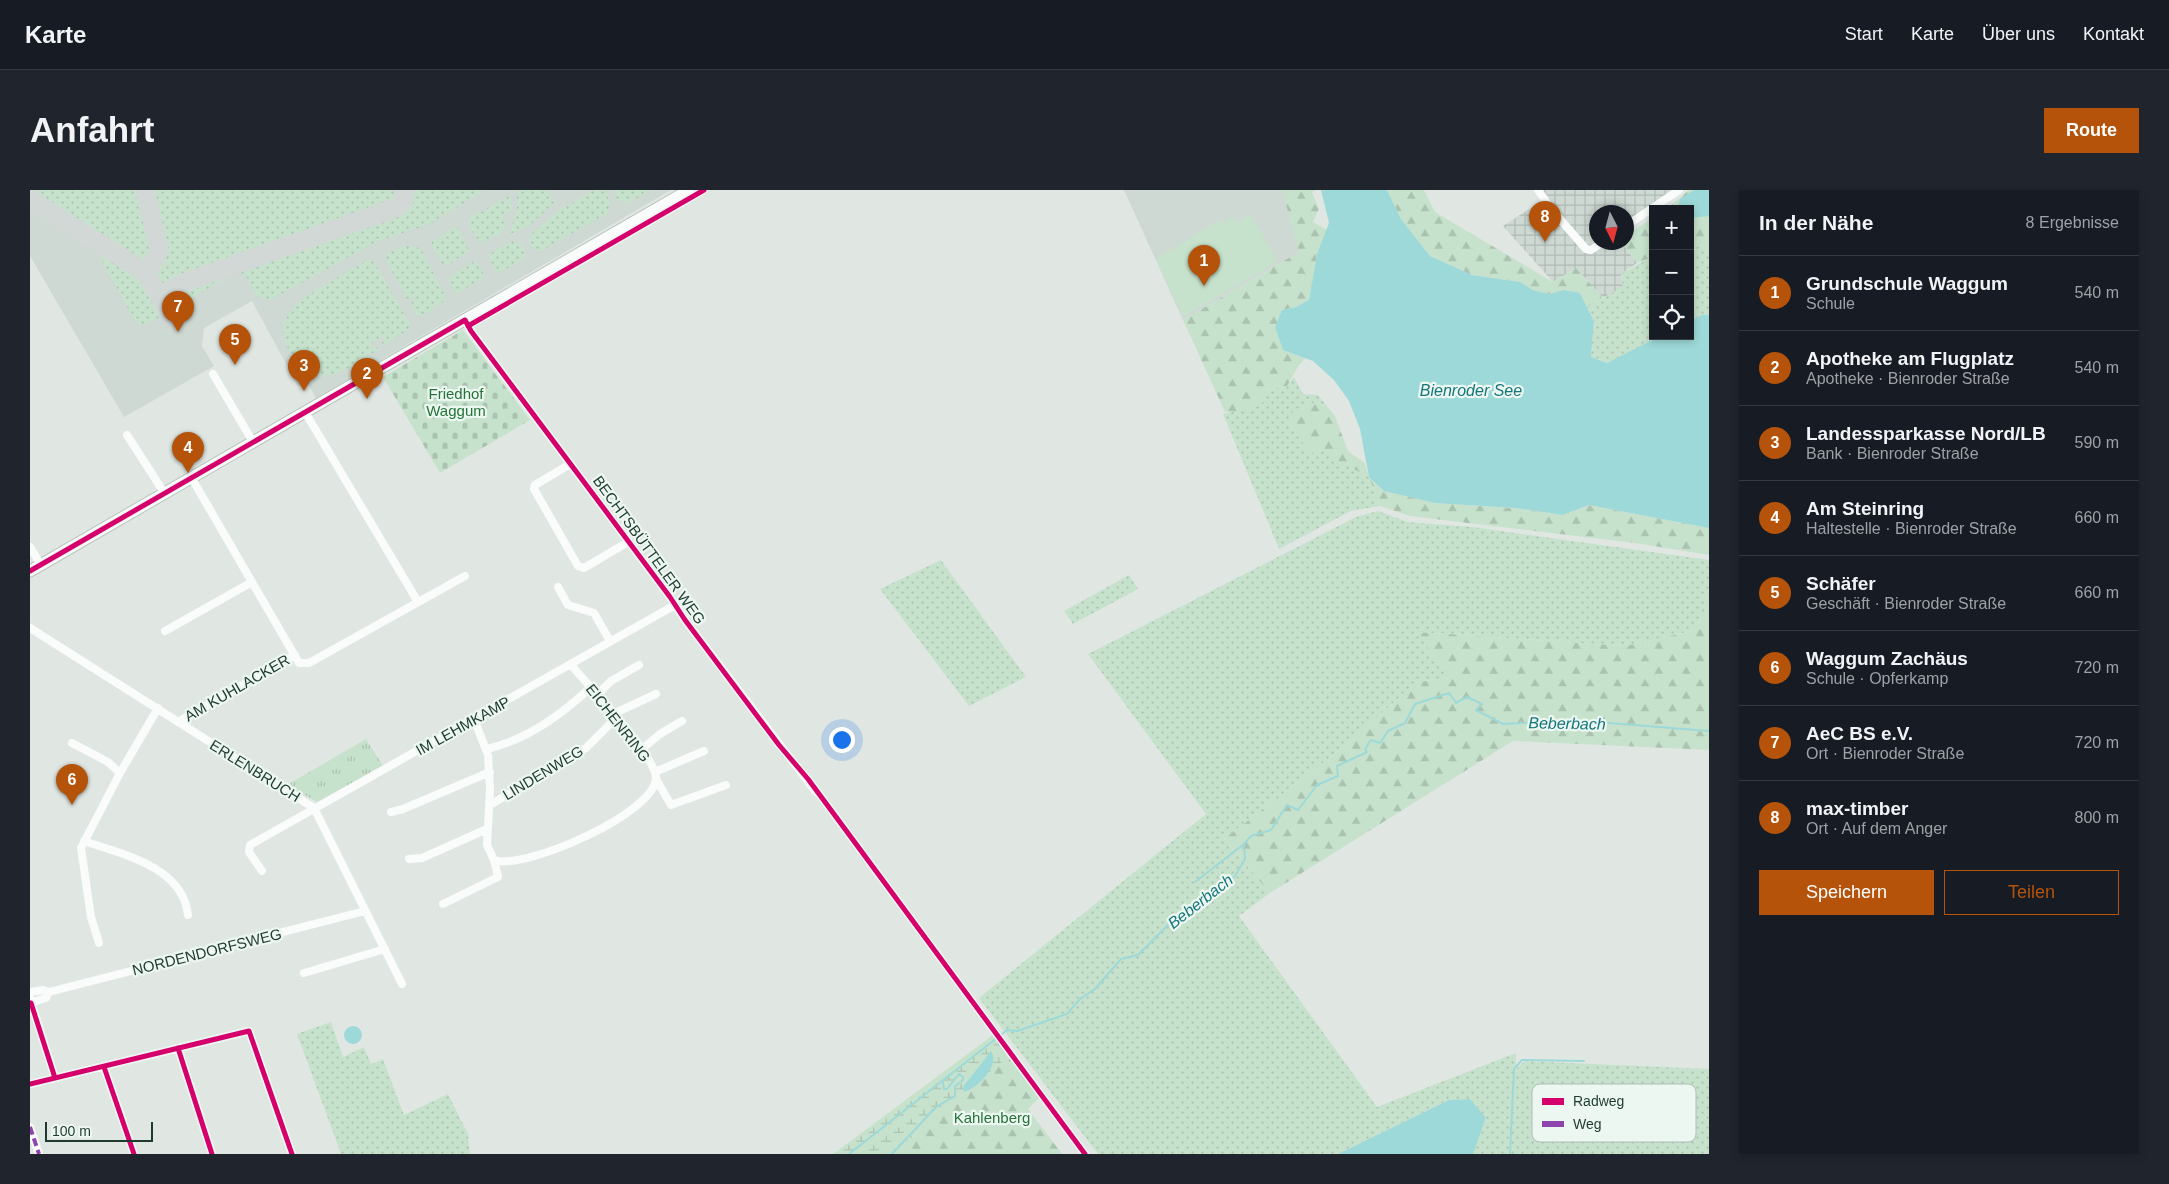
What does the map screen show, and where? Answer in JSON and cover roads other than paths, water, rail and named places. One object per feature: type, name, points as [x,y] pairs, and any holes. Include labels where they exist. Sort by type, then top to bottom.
[{"type":"street","points":[[30,571],[689,190]]},
{"type":"street","points":[[1538,190],[1552,210],[1586,249],[1589,250]]},
{"type":"street","points":[[1634,221],[1679,190]]},
{"type":"street","name":"BECHTSBÜTTELER WEG","points":[[465,320],[471,331],[816,792]]},
{"type":"street","points":[[213,374],[253,442]]},
{"type":"street","points":[[305,412],[418,602]]},
{"type":"street","points":[[127,435],[165,494]]},
{"type":"street","points":[[570,464],[535,485],[534,488],[578,566],[584,568],[628,542]]},
{"type":"street","points":[[192,477],[299,663],[308,663],[464,576]]},
{"type":"street","points":[[30,547],[41,565]]},
{"type":"street","points":[[165,631],[252,582]]},
{"type":"street","points":[[558,587],[568,605],[594,613],[610,641]]},
{"type":"street","name":"IM LEHMKAMP","points":[[262,872],[249,852],[250,845],[675,605]]},
{"type":"street","name":"ERLENBRUCH","points":[[30,628],[314,808],[402,984]]},
{"type":"street","name":"AM KUHLACKER","points":[[178,722],[295,655]]},
{"type":"street","name":"EICHENRING","points":[[494,860],[504,862],[527,859],[587,835],[639,803],[652,789],[655,776],[641,750],[571,665]]},
{"type":"street","points":[[597,695],[611,681],[640,665]]},
{"type":"street","points":[[487,749],[519,738],[565,712],[590,688]]},
{"type":"street","points":[[614,716],[656,694]]},
{"type":"street","points":[[99,943],[91,917],[81,848],[120,772],[158,708]]},
{"type":"street","name":"LINDENWEG","points":[[490,805],[586,748],[614,716]]},
{"type":"street","points":[[443,904],[498,877],[494,860],[487,845],[490,772],[487,749],[474,719]]},
{"type":"street","points":[[641,750],[660,734],[682,721]]},
{"type":"street","points":[[72,743],[108,762],[120,772]]},
{"type":"street","points":[[704,751],[655,776],[671,805],[726,785]]},
{"type":"street","points":[[391,812],[404,809],[490,772]]},
{"type":"street","points":[[410,859],[422,858],[487,829]]},
{"type":"street","points":[[84,841],[140,861],[158,870],[180,893],[187,907],[188,914]]},
{"type":"street","name":"NORDENDORFSWEG","points":[[30,992],[43,990],[50,992],[366,911]]},
{"type":"street","points":[[304,974],[385,950]]},
{"type":"street","name":"NORDENDORFSWEG","points":[[30,1001],[46,998],[50,992]]},
{"type":"street","points":[[30,1001],[55,1078]]},
{"type":"street","points":[[30,1084],[249,1031],[292,1154]]},
{"type":"street","points":[[178,1048],[212,1154]]},
{"type":"street","points":[[104,1067],[134,1154]]},
{"type":"street","points":[[30,1127],[39,1154]]},
{"type":"water","name":"Bienroder See","points":[[1321,190],[1387,190],[1401,219],[1430,256],[1472,275],[1520,282],[1533,290],[1549,294],[1564,290],[1580,293],[1594,321],[1591,357],[1607,363],[1652,340],[1694,340],[1694,319],[1702,315],[1709,315],[1709,528],[1589,505],[1563,515],[1515,508],[1435,503],[1384,491],[1369,477],[1360,429],[1349,401],[1334,380],[1313,361],[1283,350],[1275,327],[1282,310],[1296,307],[1309,300],[1317,254],[1329,223]]},
{"type":"water","points":[[1694,190],[1709,190],[1709,216],[1694,218],[1694,205],[1678,205],[1680,199]]},
{"type":"water","points":[[349,1026],[357,1026],[362,1031],[360,1042],[349,1044],[344,1039],[344,1031]]},
{"type":"water","points":[[991,1051],[993,1063],[986,1076],[975,1086],[964,1092],[963,1087]]},
{"type":"water","points":[[1470,1099],[1486,1118],[1473,1154],[1338,1154],[1449,1100]]},
{"type":"waterway","name":"Beberbach","points":[[849,1154],[1007,1030],[1017,1031],[1067,1014],[1080,999],[1095,989],[1121,959],[1138,955],[1172,921],[1235,876],[1245,859],[1244,844],[1251,836],[1271,830],[1287,805],[1298,810],[1317,785],[1338,776],[1337,766],[1367,752],[1365,749],[1371,740],[1380,743],[1388,731],[1405,723],[1415,704],[1449,693],[1456,703],[1467,697],[1482,704],[1476,710],[1503,724],[1537,722],[1550,726],[1564,720],[1580,726],[1596,722],[1709,731]]},
{"type":"waterway","points":[[1195,882],[1244,844]]},
{"type":"waterway","points":[[1510,1154],[1514,1069],[1522,1060],[1584,1061]]},
{"type":"waterway","name":"Beberbach","points":[[892,1154],[936,1107],[955,1096],[955,1086],[963,1080],[963,1077],[959,1074],[947,1089],[944,1089],[943,1082]]},
{"type":"place","name":"max-timber","points":[[1545,242]]},
{"type":"place","name":"Grundschule Waggum","points":[[1204,286]]},
{"type":"place","name":"AeC BS e.V.","points":[[178,332]]},
{"type":"place","name":"Schäfer","points":[[235,365]]},
{"type":"place","name":"Landessparkasse Nord/LB","points":[[304,391]]},
{"type":"place","name":"Apotheke am Flugplatz","points":[[367,399]]},
{"type":"place","name":"Am Steinring","points":[[188,473]]},
{"type":"place","name":"Waggum Zachäus","points":[[72,805]]},
{"type":"park label","name":"Friedhof Waggum","points":[[456,402]]},
{"type":"park label","name":"Kahlenberg","points":[[992,1118]]}]
